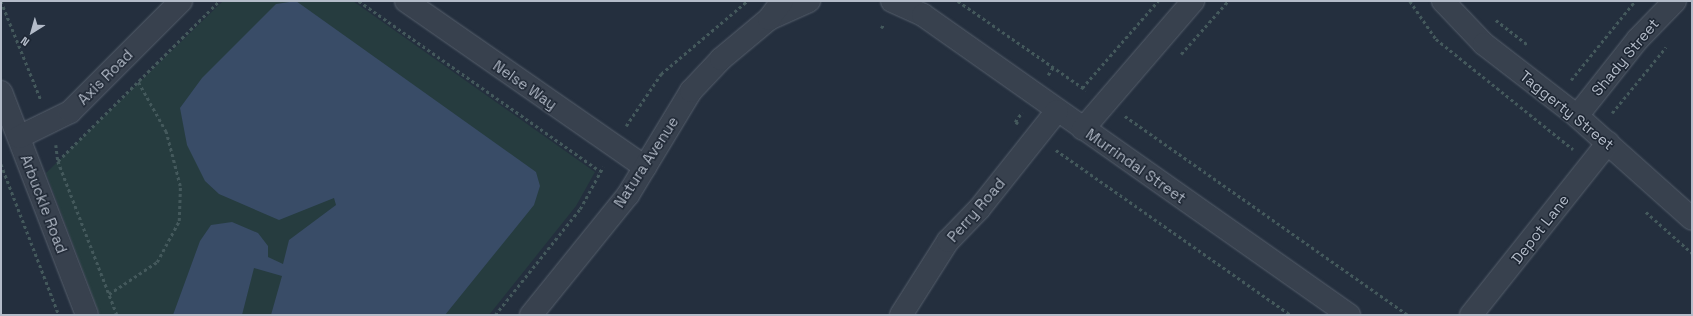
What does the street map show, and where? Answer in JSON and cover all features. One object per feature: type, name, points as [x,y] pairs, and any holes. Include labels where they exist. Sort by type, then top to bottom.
[{"type":"street","name":"Axis Road","points":[[19,137],[50,125],[70,112],[181,1]]},
{"type":"street","name":"Nelse Way","points":[[406,1],[646,167]]},
{"type":"street","name":"Natura Avenue","points":[[532,315],[628,195],[703,77],[769,19],[782,1]]},
{"type":"street","name":"Natura Avenue","points":[[769,19],[809,1]]},
{"type":"street","name":"Murrindal Street","points":[[892,1],[918,8],[1057,111],[1349,315]]},
{"type":"street","points":[[1083,128],[1194,1]]},
{"type":"street","name":"Taggerty Street","points":[[1443,1],[1484,44],[1577,116],[1692,219]]},
{"type":"street","name":"Shady Street","points":[[1577,116],[1638,39],[1675,1]]},
{"type":"street","name":"Arbuckle Road","points":[[1,92],[87,315]]},
{"type":"street","name":"Perry Road","points":[[901,315],[948,241],[1057,111]]},
{"type":"street","name":"Depot Lane","points":[[1471,315],[1608,143]]},
{"type":"path","points":[[1,1],[50,125],[58,161],[117,315]]},
{"type":"path","points":[[58,161],[219,1]]},
{"type":"path","points":[[359,1],[600,171]]},
{"type":"path","points":[[958,1],[1408,315]]},
{"type":"path","points":[[1082,88],[1158,1]]},
{"type":"path","points":[[1410,1],[1436,39],[1592,163]]},
{"type":"path","points":[[1571,80],[1635,1]]},
{"type":"path","points":[[1612,113],[1669,43]]},
{"type":"path","points":[[109,295],[157,262],[178,221],[180,186],[166,132],[138,82]]},
{"type":"path","points":[[1015,122],[1291,315]]},
{"type":"path","points":[[1,164],[59,315]]},
{"type":"path","points":[[1642,209],[1692,253]]},
{"type":"green space","points":[[223,1],[353,1],[595,172],[576,206],[489,315],[100,315],[46,173]]},
{"type":"water","points":[[296,1],[536,172],[540,186],[534,205],[445,315],[271,315],[282,276],[254,268],[242,315],[173,315],[200,241],[211,225],[232,222],[258,233],[268,246],[268,257],[283,264],[289,240],[336,205],[334,198],[279,220],[219,194],[205,181],[187,145],[180,108],[202,78],[276,4]]}]
